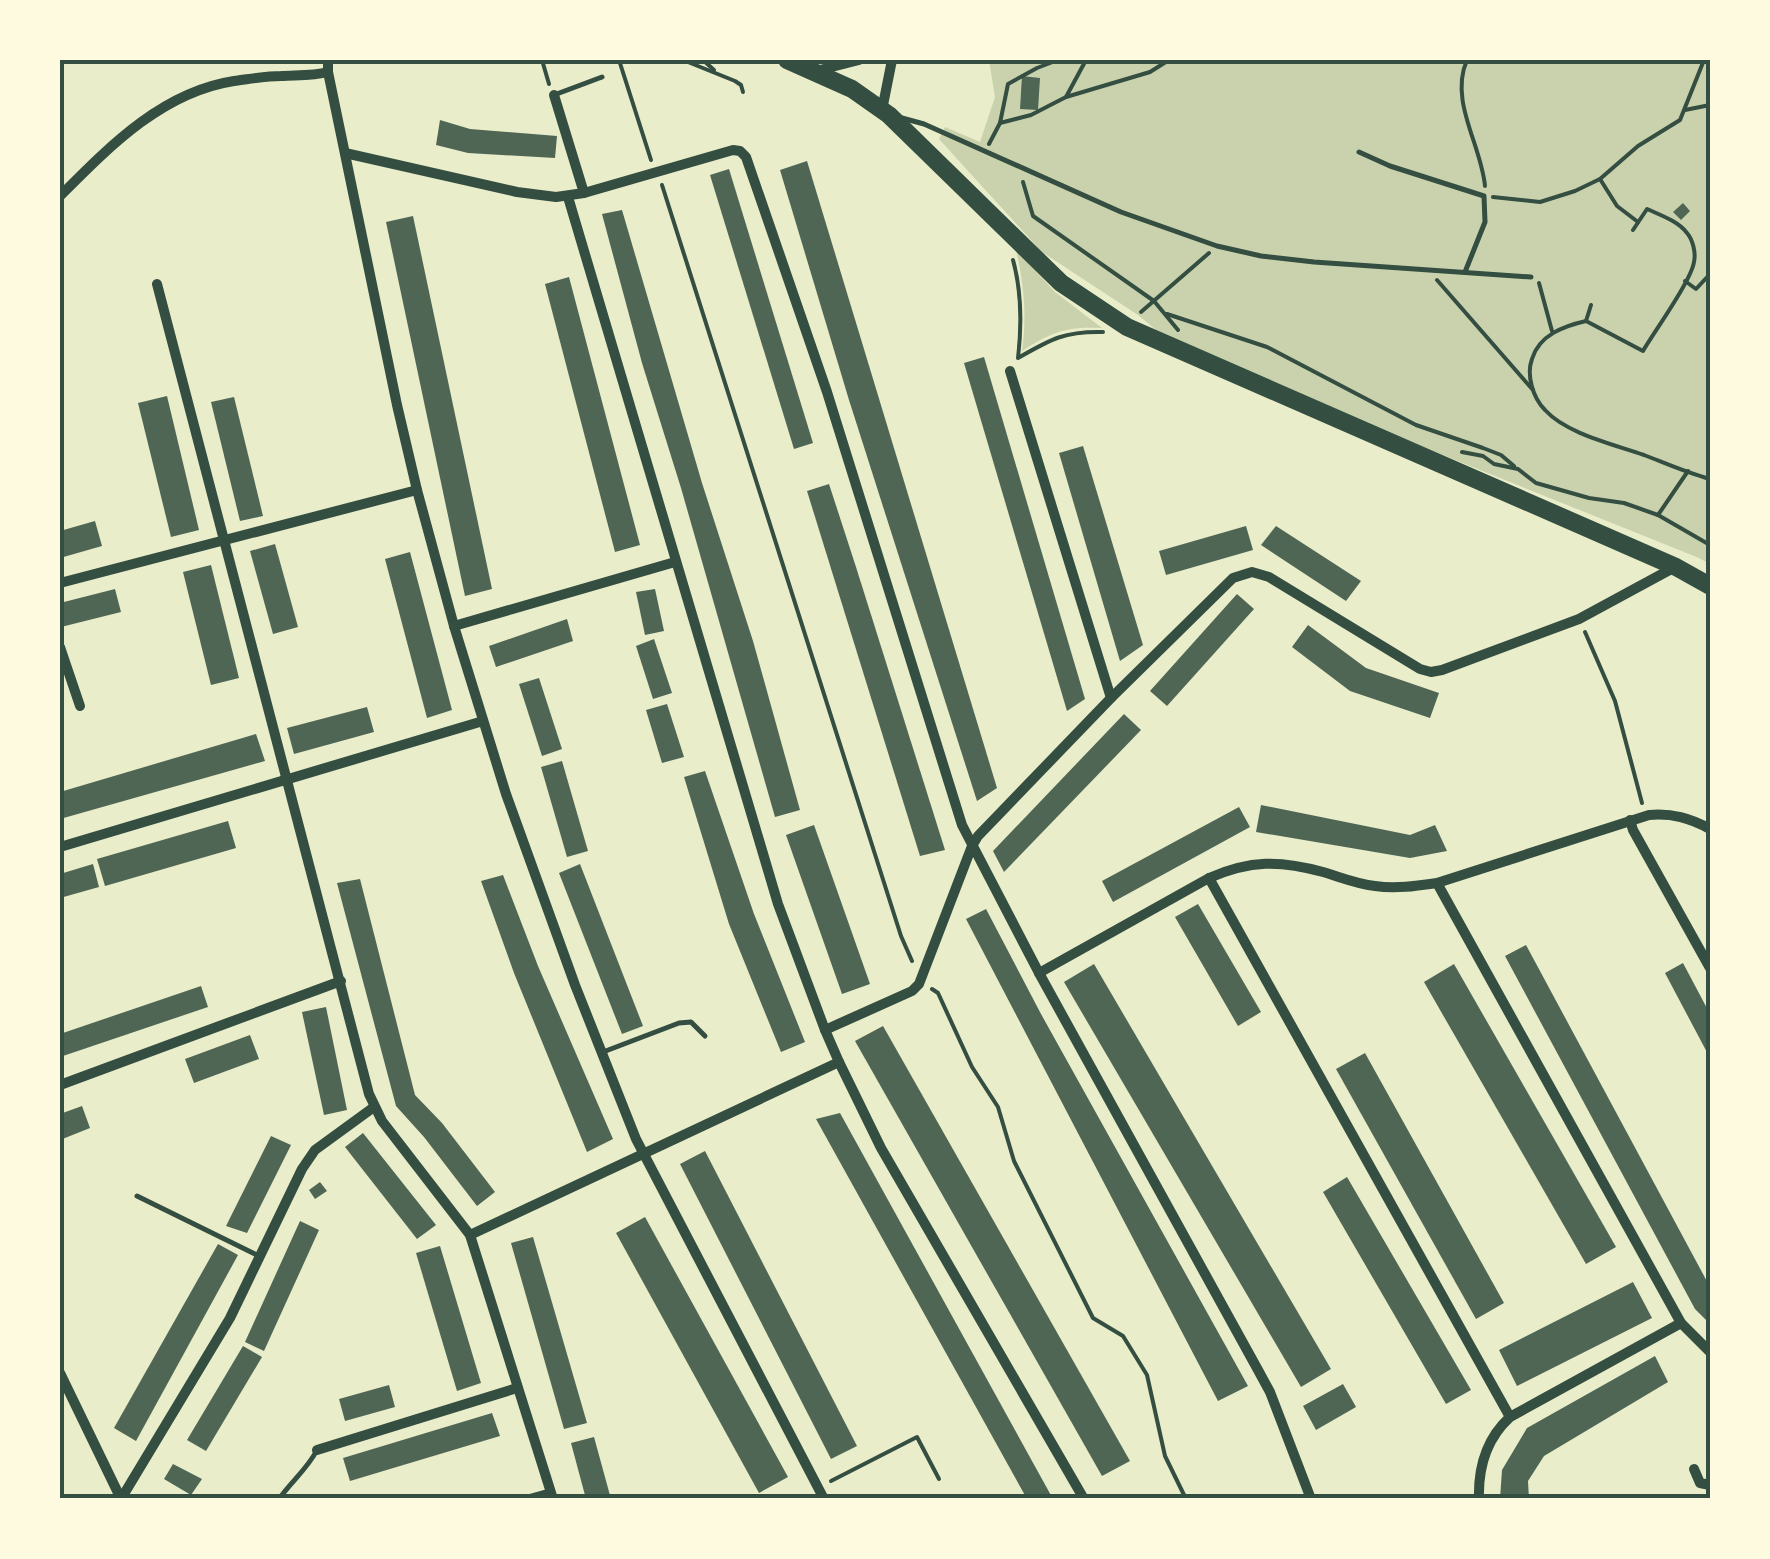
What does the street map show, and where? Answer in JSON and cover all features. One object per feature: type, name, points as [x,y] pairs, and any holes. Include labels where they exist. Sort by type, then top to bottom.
[{"type":"main road","points":[[787,60],[852,89],[886,113],[1061,284],[1126,327],[1676,567],[1710,586]]},
{"type":"street","points":[[814,72],[859,60]]},
{"type":"street","points":[[886,113],[892,60]]},
{"type":"street","points":[[60,196],[118,138],[183,98],[231,82],[328,66],[417,490],[483,721],[538,883],[632,1129],[821,1494]]},
{"type":"street","points":[[554,95],[584,193]]},
{"type":"street","points":[[345,153],[517,192],[568,196],[734,150],[746,157],[827,392],[962,825],[1270,1392],[1311,1499]]},
{"type":"street","points":[[568,196],[778,904],[838,1062],[881,1148],[1084,1499]]},
{"type":"street","points":[[157,284],[374,1107],[470,1234],[551,1495]]},
{"type":"street","points":[[1010,371],[1111,698]]},
{"type":"street","points":[[60,583],[417,490]]},
{"type":"street","points":[[454,626],[675,562]]},
{"type":"street","points":[[826,1030],[912,990],[922,980],[972,846],[1001,810],[1233,578],[1252,572],[1269,577],[1430,672],[1579,618],[1676,567]]},
{"type":"street","points":[[60,647],[80,706]]},
{"type":"street","points":[[60,847],[483,721]]},
{"type":"street","points":[[1039,973],[1210,878],[1242,866],[1273,863],[1393,888],[1437,882],[1646,816],[1670,814],[1710,829]]},
{"type":"street","points":[[1630,820],[1710,968]]},
{"type":"street","points":[[1210,878],[1510,1417]]},
{"type":"street","points":[[1437,882],[1681,1323],[1710,1352]]},
{"type":"street","points":[[60,1084],[341,981]]},
{"type":"street","points":[[470,1234],[838,1062]]},
{"type":"street","points":[[121,1499],[211,1352],[302,1168],[322,1145],[374,1107]]},
{"type":"street","points":[[1479,1499],[1483,1455],[1498,1428],[1510,1417],[1681,1323]]},
{"type":"street","points":[[60,1373],[121,1499]]},
{"type":"street","points":[[317,1450],[516,1388]]},
{"type":"street","points":[[1694,1468],[1700,1482],[1710,1485]]},
{"type":"lane","points":[[554,95],[602,77]]},
{"type":"lane","points":[[886,113],[924,124],[1120,212],[1217,246],[1261,256],[1531,277]]},
{"type":"lane","points":[[1359,152],[1484,196],[1485,222],[1465,272]]},
{"type":"lane","points":[[603,1052],[679,1023],[691,1022],[705,1036]]},
{"type":"lane","points":[[137,1196],[260,1257]]},
{"type":"lane","points":[[279,1499],[312,1462],[317,1450]]},
{"type":"lane","points":[[521,1499],[551,1495]]},
{"type":"path","points":[[542,60],[554,95]]},
{"type":"path","points":[[619,60],[652,164]]},
{"type":"path","points":[[683,60],[741,84],[743,92]]},
{"type":"path","points":[[703,60],[715,73]]},
{"type":"path","points":[[984,152],[1000,124],[1008,84],[1058,60]]},
{"type":"path","points":[[1066,97],[1086,60]]},
{"type":"path","points":[[1000,124],[1031,115],[1066,97],[1150,72],[1169,60]]},
{"type":"path","points":[[1466,61],[1460,78],[1486,183],[1484,196],[1540,202],[1600,179],[1638,146],[1680,120],[1704,60]]},
{"type":"path","points":[[1684,110],[1710,105]]},
{"type":"path","points":[[1019,168],[1033,216],[1154,301],[1189,342]]},
{"type":"path","points":[[1600,179],[1617,206],[1638,222]]},
{"type":"path","points":[[661,182],[901,936],[916,972],[938,993],[972,1068],[998,1107],[1014,1160],[1093,1318],[1123,1336],[1147,1375],[1165,1456],[1186,1499]]},
{"type":"path","points":[[1532,390],[1532,356],[1553,332],[1586,321],[1643,351],[1664,321],[1694,263],[1693,246],[1679,225],[1647,208],[1634,230]]},
{"type":"path","points":[[1011,236],[1020,287],[1022,330],[1018,358],[1075,331],[1107,332],[1126,327],[1217,246]]},
{"type":"path","points":[[1428,270],[1532,390],[1542,409],[1570,429],[1710,479]]},
{"type":"path","points":[[1685,281],[1696,288],[1710,274]]},
{"type":"path","points":[[1531,277],[1544,285],[1553,332]]},
{"type":"path","points":[[1586,321],[1591,306]]},
{"type":"path","points":[[1164,313],[1267,347],[1416,425],[1500,455],[1536,484],[1624,503],[1658,515],[1710,544]]},
{"type":"path","points":[[1447,450],[1483,456],[1494,464],[1518,469]]},
{"type":"path","points":[[1658,515],[1688,471]]},
{"type":"path","points":[[1579,618],[1615,701],[1646,816]]},
{"type":"path","points":[[821,1494],[917,1437],[939,1479]]},
{"type":"green space","points":[[989,60],[1710,60],[1710,564],[1199,357],[1042,252],[939,139],[945,127],[980,142],[995,97]]},
{"type":"green space","points":[[1016,250],[1055,292],[1102,328],[1060,332],[1022,351],[1024,300]]},
{"type":"building","points":[[1022,76],[1040,78],[1038,110],[1020,109]]},
{"type":"building","points":[[440,120],[470,129],[557,136],[555,158],[468,153],[436,145]]},
{"type":"building","points":[[807,161],[997,788],[977,801],[780,170]]},
{"type":"building","points":[[729,169],[813,443],[794,449],[710,175]]},
{"type":"building","points":[[1683,203],[1690,211],[1681,220],[1673,212]]},
{"type":"building","points":[[622,210],[753,641],[800,810],[775,817],[602,214]]},
{"type":"building","points":[[413,216],[492,589],[465,596],[386,222]]},
{"type":"building","points":[[569,277],[640,545],[615,552],[545,284]]},
{"type":"building","points":[[984,357],[1085,699],[1067,711],[964,363]]},
{"type":"building","points":[[167,396],[199,530],[171,537],[138,403]]},
{"type":"building","points":[[234,397],[263,516],[240,521],[211,402]]},
{"type":"building","points":[[1083,446],[1143,645],[1120,661],[1059,453]]},
{"type":"building","points":[[829,484],[945,850],[920,856],[807,491]]},
{"type":"building","points":[[95,521],[102,546],[60,558],[60,531]]},
{"type":"building","points":[[1246,526],[1253,550],[1166,575],[1159,551]]},
{"type":"building","points":[[1276,526],[1361,581],[1346,601],[1261,545]]},
{"type":"building","points":[[275,544],[298,627],[273,634],[250,551]]},
{"type":"building","points":[[410,552],[452,710],[427,718],[385,559]]},
{"type":"building","points":[[211,565],[239,678],[211,685],[183,572]]},
{"type":"building","points":[[115,589],[121,612],[61,627],[60,603]]},
{"type":"building","points":[[655,589],[664,631],[645,635],[636,592]]},
{"type":"building","points":[[1237,594],[1254,609],[1167,706],[1150,691]]},
{"type":"building","points":[[567,619],[573,641],[496,667],[489,646]]},
{"type":"building","points":[[1308,625],[1366,668],[1439,693],[1430,718],[1350,691],[1292,647]]},
{"type":"building","points":[[654,639],[672,693],[653,699],[636,646]]},
{"type":"building","points":[[539,678],[562,749],[542,756],[519,684]]},
{"type":"building","points":[[667,704],[684,757],[662,763],[646,710]]},
{"type":"building","points":[[367,707],[374,732],[294,754],[287,728]]},
{"type":"building","points":[[1124,714],[1141,730],[1004,872],[993,851]]},
{"type":"building","points":[[256,734],[265,761],[60,819],[60,792]]},
{"type":"building","points":[[562,761],[588,851],[567,857],[541,767]]},
{"type":"building","points":[[705,771],[754,914],[805,1042],[781,1052],[729,924],[684,777]]},
{"type":"building","points":[[1261,805],[1410,835],[1435,825],[1447,851],[1410,858],[1256,832]]},
{"type":"building","points":[[1239,807],[1250,827],[1113,902],[1102,881]]},
{"type":"building","points":[[228,821],[236,848],[105,886],[97,859]]},
{"type":"building","points":[[814,825],[870,984],[842,994],[786,835]]},
{"type":"building","points":[[93,864],[99,887],[60,898],[60,874]]},
{"type":"building","points":[[580,864],[643,1026],[622,1034],[559,873]]},
{"type":"building","points":[[503,875],[613,1139],[587,1152],[481,881]]},
{"type":"building","points":[[360,879],[415,1095],[442,1123],[495,1192],[477,1206],[396,1106],[337,883]]},
{"type":"building","points":[[1198,904],[1261,1012],[1238,1026],[1175,917]]},
{"type":"building","points":[[986,909],[1248,1386],[1218,1401],[966,919]]},
{"type":"building","points":[[1526,945],[1710,1287],[1710,1324],[1695,1309],[1505,956]]},
{"type":"building","points":[[1683,963],[1710,1014],[1710,1058],[1665,973]]},
{"type":"building","points":[[1094,964],[1331,1369],[1301,1387],[1064,982]]},
{"type":"building","points":[[1454,964],[1616,1247],[1586,1264],[1424,982]]},
{"type":"building","points":[[201,986],[208,1007],[60,1057],[60,1034]]},
{"type":"building","points":[[326,1007],[347,1110],[324,1115],[302,1012]]},
{"type":"building","points":[[883,1026],[1130,1461],[1102,1476],[855,1041]]},
{"type":"building","points":[[250,1035],[259,1059],[194,1083],[185,1059]]},
{"type":"building","points":[[1365,1053],[1504,1303],[1476,1319],[1336,1069]]},
{"type":"building","points":[[82,1106],[90,1128],[60,1140],[60,1114]]},
{"type":"building","points":[[840,1113],[1053,1499],[1027,1499],[816,1119]]},
{"type":"building","points":[[363,1133],[436,1225],[417,1239],[345,1147]]},
{"type":"building","points":[[271,1136],[291,1145],[247,1233],[226,1226]]},
{"type":"building","points":[[705,1151],[857,1446],[831,1459],[680,1164]]},
{"type":"building","points":[[1347,1177],[1471,1390],[1446,1404],[1323,1192]]},
{"type":"building","points":[[320,1182],[327,1191],[315,1199],[309,1190]]},
{"type":"building","points":[[645,1217],[788,1477],[759,1493],[616,1233]]},
{"type":"building","points":[[300,1221],[319,1230],[264,1351],[245,1342]]},
{"type":"building","points":[[533,1237],[587,1423],[564,1429],[511,1243]]},
{"type":"building","points":[[218,1244],[238,1255],[136,1441],[114,1428]]},
{"type":"building","points":[[440,1246],[481,1383],[457,1391],[416,1253]]},
{"type":"building","points":[[1633,1282],[1652,1318],[1517,1386],[1499,1350]]},
{"type":"building","points":[[243,1346],[262,1357],[206,1451],[187,1440]]},
{"type":"building","points":[[1655,1356],[1668,1382],[1544,1456],[1528,1481],[1529,1499],[1500,1499],[1502,1470],[1527,1428]]},
{"type":"building","points":[[1343,1384],[1356,1407],[1316,1430],[1303,1406]]},
{"type":"building","points":[[389,1385],[395,1407],[345,1421],[339,1399]]},
{"type":"building","points":[[492,1413],[500,1436],[350,1481],[343,1458]]},
{"type":"building","points":[[594,1437],[611,1499],[586,1499],[571,1443]]},
{"type":"building","points":[[173,1464],[202,1479],[191,1495],[164,1479]]}]
